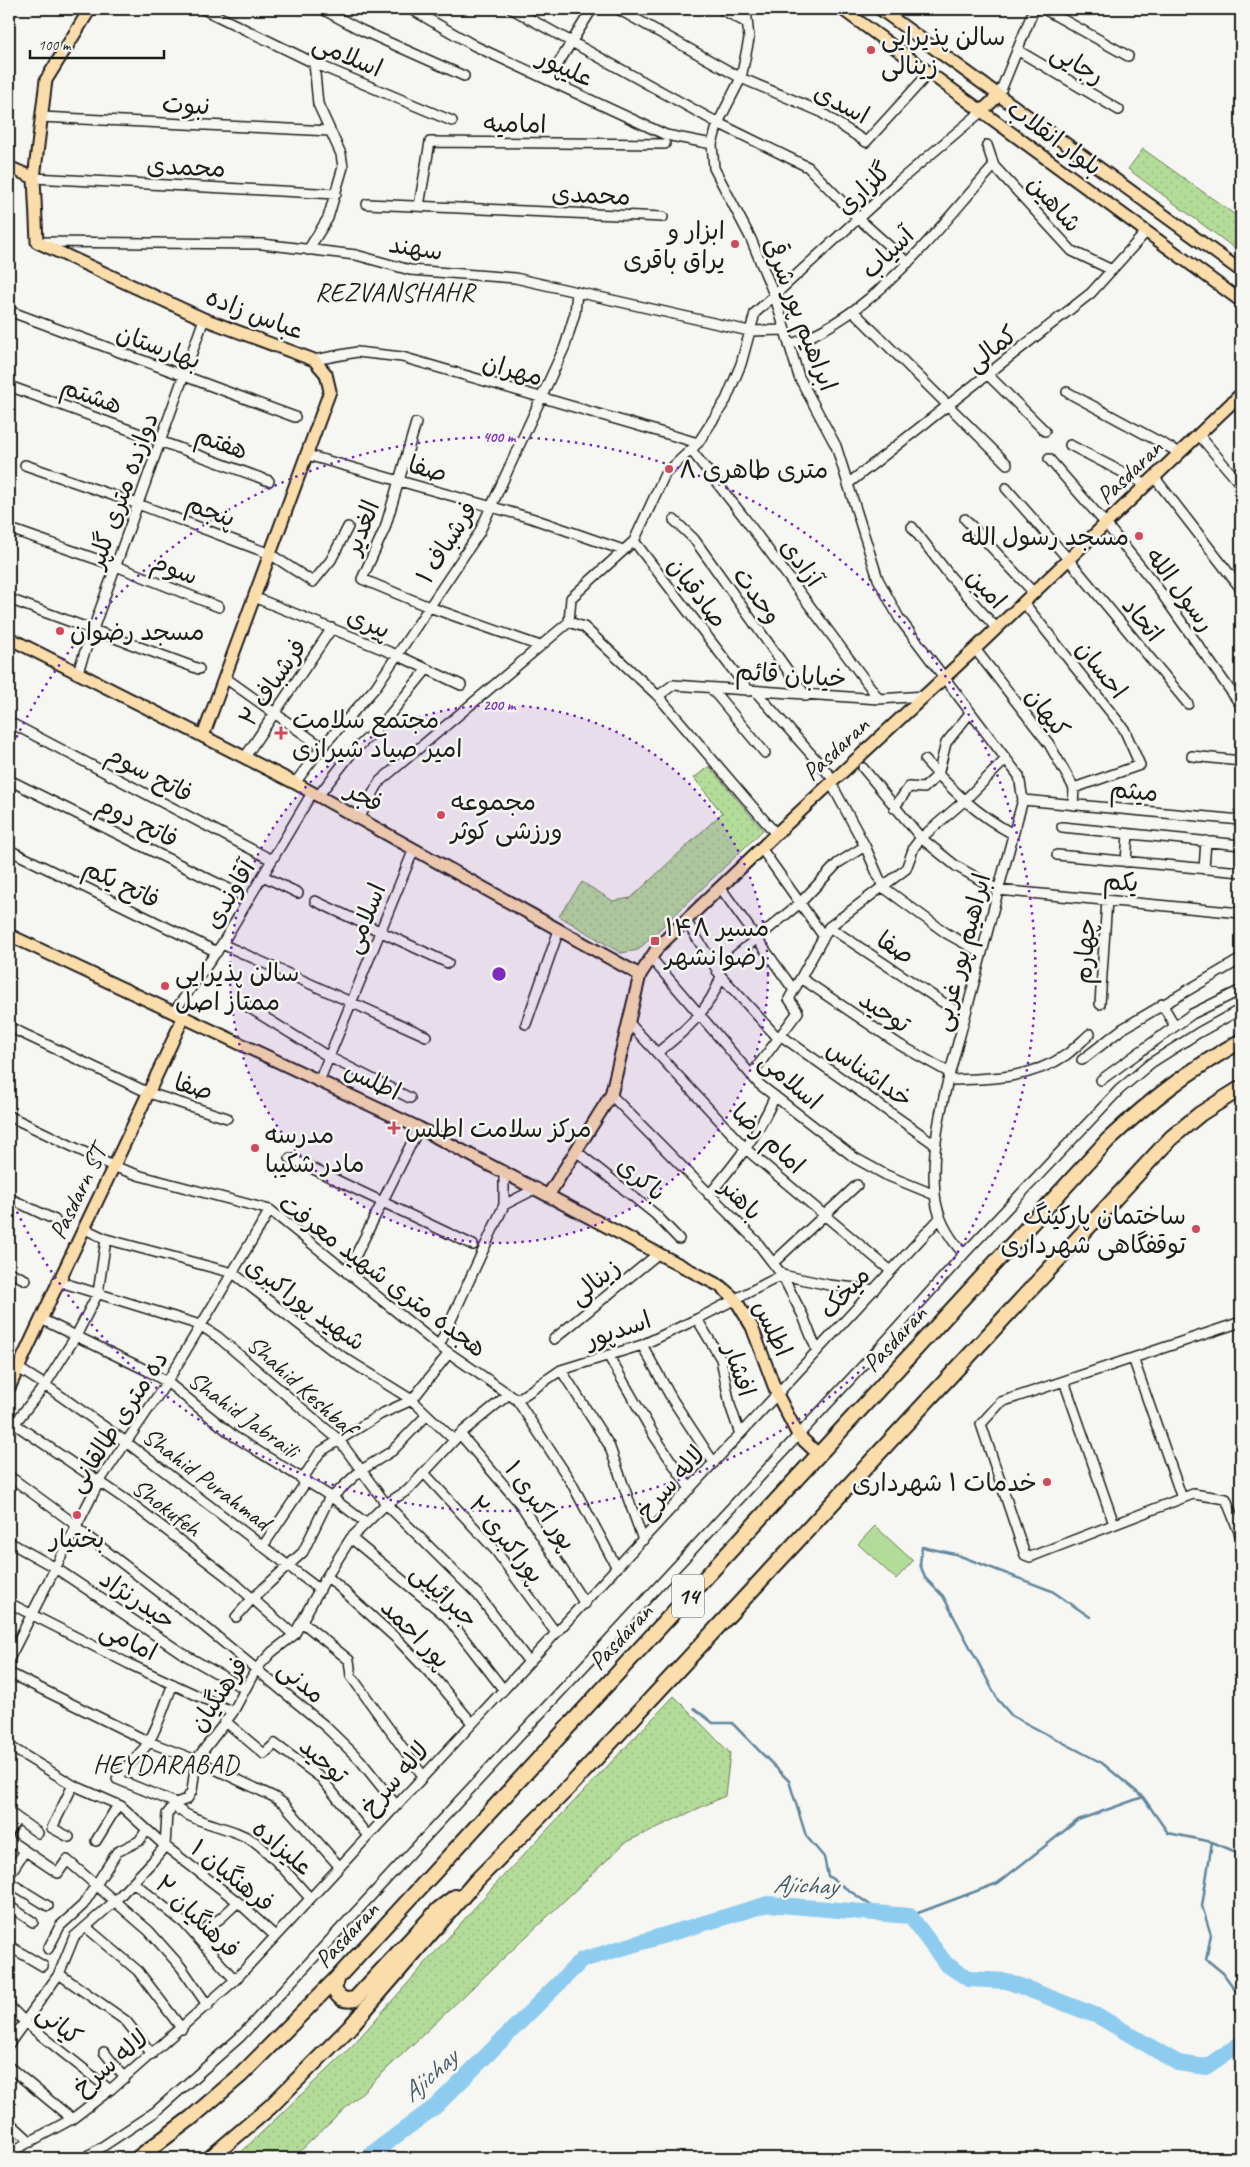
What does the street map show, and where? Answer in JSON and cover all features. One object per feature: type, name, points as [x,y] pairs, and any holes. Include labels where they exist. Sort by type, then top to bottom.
[{"type":"highway","name":"Pasdaran","points":[[138,2158],[191,2118],[241,2075],[338,1977],[1108,1140],[1165,1089],[1196,1067],[1241,1041]]},
{"type":"highway","name":"14","points":[[210,2158],[270,2107],[350,2028],[476,1881],[572,1784],[1171,1138],[1200,1114],[1241,1088]]},
{"type":"highway","points":[[338,1977],[334,1989],[338,1996],[346,2000],[355,1999],[439,1909],[476,1881]]},
{"type":"main road","points":[[36,242],[34,178],[46,80],[90,9]]},
{"type":"main road","name":"بلوار انقلاب","points":[[842,9],[1241,301]]},
{"type":"main road","name":"بلوار انقلاب","points":[[880,9],[1241,271]]},
{"type":"main road","points":[[981,112],[998,95]]},
{"type":"main road","points":[[9,167],[34,178]]},
{"type":"main road","name":"عباس زاده","points":[[36,242],[204,319],[314,360],[326,374],[330,390],[203,736]]},
{"type":"main road","name":"Pasdaran","points":[[549,1194],[611,1096],[630,1024],[640,975],[658,947],[832,781],[997,629],[1241,394]]},
{"type":"main road","name":"فجر","points":[[9,638],[315,794],[640,975]]},
{"type":"main road","name":"اطلس","points":[[9,935],[320,1079],[504,1170],[720,1286],[735,1299],[752,1327],[777,1394],[798,1435],[818,1454]]},
{"type":"main road","name":"Pasdarn ST","points":[[9,1388],[57,1281],[85,1229],[149,1093],[179,1014]]},
{"type":"street","name":"اسلامی","points":[[203,9],[314,63],[452,121]]},
{"type":"street","points":[[322,9],[361,30],[464,76]]},
{"type":"street","name":"علیپور","points":[[411,9],[475,46],[666,135],[712,144]]},
{"type":"street","points":[[512,9],[718,122],[808,168],[859,219],[908,263]]},
{"type":"street","points":[[548,80],[592,9]]},
{"type":"street","points":[[618,9],[741,78]]},
{"type":"street","points":[[721,9],[747,23]]},
{"type":"street","name":"ابراهیم پور شرقی","points":[[746,9],[749,39],[741,78],[718,122],[712,144],[714,168],[751,239],[775,296],[799,377],[836,446],[878,579],[899,618],[944,678]]},
{"type":"street","points":[[998,95],[1034,9]]},
{"type":"street","points":[[1044,9],[1128,56]]},
{"type":"street","name":"رجایی","points":[[1017,50],[1119,110]]},
{"type":"street","points":[[308,250],[328,218],[343,167],[341,154],[318,104],[314,63]]},
{"type":"street","name":"اسدی","points":[[741,78],[819,111],[866,142],[929,73]]},
{"type":"street","name":"گلزاری","points":[[569,622],[571,598],[634,540],[665,474],[694,447],[726,400],[740,364],[755,313],[899,181],[981,112]]},
{"type":"street","name":"نبوت","points":[[41,117],[330,131]]},
{"type":"street","name":"امامیه","points":[[419,206],[430,142],[665,144]]},
{"type":"street","name":"شاهین","points":[[987,145],[994,166],[1072,251],[1112,270]]},
{"type":"street","name":"آسیاب","points":[[789,345],[808,338],[853,312],[908,263],[994,166]]},
{"type":"street","name":"محمدی","points":[[34,178],[336,194]]},
{"type":"street","name":"محمدی","points":[[367,204],[664,217]]},
{"type":"street","name":"کمالی","points":[[849,483],[1092,294],[1146,232]]},
{"type":"street","name":"سهند","points":[[36,242],[262,244],[356,255],[410,270],[515,278],[749,331],[785,330]]},
{"type":"street","name":"فرشباف ۱","points":[[296,784],[322,747],[375,688],[479,533],[493,507],[565,346],[575,313],[577,292]]},
{"type":"street","name":"بهارستان","points":[[9,312],[295,417]]},
{"type":"street","points":[[853,312],[1007,464]]},
{"type":"street","name":"دوازده متری گلپر","points":[[77,674],[204,319]]},
{"type":"street","name":"مهران","points":[[314,360],[357,352],[402,357],[542,398],[694,447]]},
{"type":"street","points":[[988,375],[1045,431]]},
{"type":"street","name":"هشتم","points":[[9,386],[161,441]]},
{"type":"street","points":[[1067,392],[1180,453]]},
{"type":"street","name":"الغدیر","points":[[416,423],[385,528],[362,579],[429,607],[540,646]]},
{"type":"street","points":[[1199,434],[1241,485]]},
{"type":"street","name":"هفتم","points":[[161,441],[269,481]]},
{"type":"street","points":[[1070,445],[1151,481],[1241,589]]},
{"type":"street","name":"آزادی","points":[[694,447],[879,700]]},
{"type":"street","name":"صفا","points":[[307,455],[531,518],[624,550]]},
{"type":"street","name":"رسول الله","points":[[1049,458],[1154,583],[1241,704]]},
{"type":"street","name":"پنجم","points":[[25,465],[138,504],[270,554],[313,582],[332,560],[348,527]]},
{"type":"street","name":"اتحاد","points":[[1006,488],[1188,704]]},
{"type":"street","points":[[965,519],[1034,593]]},
{"type":"street","name":"وحدت","points":[[674,520],[694,540],[806,696]]},
{"type":"street","name":"امین","points":[[912,527],[950,576],[997,629]]},
{"type":"street","name":"سوم","points":[[16,531],[116,566],[219,607]]},
{"type":"street","name":"صادقیان","points":[[634,540],[752,691],[832,781],[865,846],[883,887]]},
{"type":"street","points":[[9,599],[199,670]]},
{"type":"street","name":"پیری","points":[[261,600],[332,628],[460,685]]},
{"type":"street","name":"احسان","points":[[1024,603],[1124,729],[1140,765],[1074,788]]},
{"type":"street","points":[[359,818],[380,781],[569,622],[584,627],[658,696],[776,834]]},
{"type":"street","name":"فرشباف ۲","points":[[245,757],[332,628]]},
{"type":"street","name":"کیهان","points":[[975,649],[1050,744],[1074,788]]},
{"type":"street","name":"آقاوندی","points":[[179,1014],[272,860],[315,794],[351,754],[383,723],[427,669]]},
{"type":"street","points":[[224,677],[322,747]]},
{"type":"street","name":"ابراهیم پور غربی","points":[[944,678],[1019,776],[1023,800],[949,1077],[936,1145],[935,1195],[940,1218],[948,1236],[964,1254]]},
{"type":"street","name":"خیابان قائم","points":[[658,696],[673,685],[879,700],[924,696]]},
{"type":"street","points":[[711,688],[765,753]]},
{"type":"street","points":[[894,808],[909,787],[924,788],[938,775],[946,743],[970,713]]},
{"type":"street","name":"فاتح سوم","points":[[9,722],[272,860]]},
{"type":"street","points":[[1192,756],[1241,761]]},
{"type":"street","points":[[751,1075],[798,1012],[789,999],[829,927],[906,869],[914,847],[920,838],[964,801],[1006,759]]},
{"type":"street","points":[[925,760],[964,801],[988,821],[1013,834]]},
{"type":"street","points":[[863,768],[920,838],[956,866],[998,890]]},
{"type":"street","name":"فاتح دوم","points":[[9,780],[249,899]]},
{"type":"street","points":[[1073,805],[1074,788]]},
{"type":"street","name":"میثم","points":[[1023,800],[1241,820]]},
{"type":"street","points":[[1062,827],[1241,845]]},
{"type":"street","points":[[1126,862],[1128,834]]},
{"type":"street","points":[[1204,869],[1206,841]]},
{"type":"street","points":[[657,1053],[682,1033],[715,994],[719,974],[757,938],[800,903],[838,863],[865,846]]},
{"type":"street","points":[[761,848],[824,937]]},
{"type":"street","name":"اسلامی","points":[[320,1079],[414,849]]},
{"type":"street","name":"فاتح یکم","points":[[9,850],[220,948]]},
{"type":"street","points":[[1057,855],[1241,872]]},
{"type":"street","points":[[263,876],[298,893]]},
{"type":"street","points":[[720,887],[793,989]]},
{"type":"street","points":[[883,887],[946,933],[982,953]]},
{"type":"street","name":"یکم","points":[[998,890],[1241,913]]},
{"type":"street","name":"چهارم","points":[[1100,1004],[1107,900]]},
{"type":"street","points":[[315,901],[448,963]]},
{"type":"street","name":"خداشناس","points":[[686,920],[719,974],[779,1036],[936,1145]]},
{"type":"street","name":"صفا","points":[[829,927],[965,1017]]},
{"type":"street","points":[[526,1024],[559,930]]},
{"type":"street","points":[[220,948],[351,1002],[426,1036]]},
{"type":"street","name":"اسلامی","points":[[651,958],[751,1075],[775,1096],[854,1158],[935,1195]]},
{"type":"street","points":[[1082,1060],[1122,1029],[1241,958]]},
{"type":"street","name":"توحید","points":[[801,978],[949,1077]]},
{"type":"street","points":[[1101,1080],[1192,1014],[1241,990]]},
{"type":"street","points":[[1162,1004],[1176,1026]]},
{"type":"street","points":[[248,1007],[329,1057],[410,1098]]},
{"type":"street","points":[[85,2158],[155,2112],[240,2037],[964,1254],[1119,1090],[1151,1063],[1241,1009]]},
{"type":"street","name":"امام رضا","points":[[630,1024],[747,1150],[891,1271]]},
{"type":"street","name":"صفا","points":[[9,1027],[149,1093],[227,1118]]},
{"type":"street","points":[[949,1077],[989,1080],[1021,1075],[1066,1055],[1090,1034]]},
{"type":"street","name":"باهنر","points":[[611,1096],[756,1241],[782,1275],[803,1316],[817,1351]]},
{"type":"street","points":[[709,1194],[747,1150],[762,1125],[775,1096]]},
{"type":"street","name":"هجده متری شهید معرفت","points":[[9,1116],[115,1166],[141,1176],[270,1210],[438,1346],[517,1400],[571,1482],[618,1568]]},
{"type":"street","points":[[346,1273],[419,1128]]},
{"type":"street","name":"باکری","points":[[576,1151],[655,1214],[679,1240]]},
{"type":"street","points":[[290,1158],[473,1245]]},
{"type":"street","points":[[438,1346],[504,1205],[504,1170]]},
{"type":"street","points":[[773,1263],[857,1185]]},
{"type":"street","points":[[504,1205],[536,1188]]},
{"type":"street","points":[[9,1198],[55,1220]]},
{"type":"street","name":"ده متری طالقانی","points":[[9,1657],[98,1482],[167,1382],[270,1210]]},
{"type":"street","name":"میخک","points":[[777,1394],[940,1218]]},
{"type":"street","name":"شهید پوراکبری","points":[[85,1229],[106,1239],[233,1273],[332,1350],[412,1400],[427,1415],[457,1437]]},
{"type":"street","points":[[12,1421],[45,1384],[76,1336],[98,1293],[106,1239]]},
{"type":"street","name":"زینالی","points":[[554,1339],[659,1253]]},
{"type":"street","points":[[9,1272],[26,1280]]},
{"type":"street","points":[[735,1299],[782,1275],[829,1285],[874,1290]]},
{"type":"street","name":"Shahid Keshbaf","points":[[57,1281],[200,1325],[218,1337],[339,1440],[386,1504],[478,1595],[528,1662]]},
{"type":"street","name":"اسدپور","points":[[517,1400],[561,1370],[642,1345],[735,1299]]},
{"type":"street","name":"Shahid Jabraili","points":[[41,1319],[167,1382],[235,1437],[331,1497],[366,1523]]},
{"type":"street","name":"افشار","points":[[697,1319],[720,1359],[730,1406],[740,1434]]},
{"type":"street","points":[[1241,1322],[1001,1402],[982,1424],[1025,1554],[1030,1557],[1193,1494],[1226,1499],[1241,1537]]},
{"type":"street","points":[[642,1345],[672,1399],[714,1463]]},
{"type":"street","points":[[263,1546],[320,1452],[381,1414],[412,1400],[449,1353]]},
{"type":"street","points":[[608,1355],[655,1436],[690,1489]]},
{"type":"street","points":[[1133,1358],[1182,1498]]},
{"type":"street","name":"Shahid Purahmad","points":[[18,1368],[45,1384],[126,1442],[320,1590]]},
{"type":"street","points":[[561,1370],[609,1445],[643,1540]]},
{"type":"street","points":[[1064,1381],[1114,1524]]},
{"type":"street","name":"فرهنگیان","points":[[164,1846],[167,1814],[175,1805],[186,1799],[192,1791],[196,1760],[233,1712],[256,1669],[272,1652],[294,1635],[351,1538],[386,1504],[408,1490],[425,1474],[457,1437],[509,1394]]},
{"type":"street","name":"لاله سرخ","points":[[9,2153],[72,2119],[110,2090],[182,2029],[235,1980],[528,1662],[585,1604],[777,1394]]},
{"type":"street","points":[[236,1617],[252,1599],[303,1552],[331,1497],[360,1470],[392,1451],[427,1415]]},
{"type":"street","name":"Shokufeh","points":[[12,1421],[135,1506],[294,1635]]},
{"type":"street","name":"پور اکبری ۱","points":[[457,1437],[521,1505],[585,1604]]},
{"type":"street","name":"پوراکبری ۲","points":[[425,1474],[496,1551],[556,1634]]},
{"type":"street","name":"مدنی","points":[[9,1476],[76,1526],[326,1726],[353,1753],[396,1805]]},
{"type":"street","name":"جبرائیلی","points":[[351,1538],[447,1618],[503,1689]]},
{"type":"street","name":"حیدرنژاد","points":[[9,1542],[54,1567],[185,1655],[245,1689]]},
{"type":"street","name":"پور احمد","points":[[327,1576],[398,1640],[438,1682],[472,1723]]},
{"type":"street","name":"امامی","points":[[9,1603],[233,1712]]},
{"type":"street","points":[[302,1622],[349,1660],[350,1676],[422,1776]]},
{"type":"street","points":[[9,1672],[149,1742],[196,1760],[274,1796],[284,1804],[339,1866]]},
{"type":"street","points":[[149,1742],[173,1684]]},
{"type":"street","name":"توحید","points":[[225,1721],[264,1754],[275,1744],[321,1778],[368,1836]]},
{"type":"street","name":"علیزاده","points":[[149,1742],[136,1760],[123,1769],[117,1779],[175,1805],[200,1822],[231,1830],[256,1843],[310,1898]]},
{"type":"street","name":"فرهنگیان ۱","points":[[9,1746],[73,1785],[118,1805],[164,1846],[238,1902],[275,1936]]},
{"type":"street","points":[[69,1837],[52,1828],[73,1785]]},
{"type":"street","points":[[96,1841],[118,1805]]},
{"type":"street","points":[[9,1812],[38,1833]]},
{"type":"street","points":[[9,1832],[17,1818]]},
{"type":"street","points":[[48,1949],[60,1926],[83,1905],[117,1852],[139,1841],[148,1830]]},
{"type":"street","points":[[9,1840],[58,1873],[67,1860],[149,1931],[181,1967],[208,2006]]},
{"type":"street","points":[[9,2044],[26,2023],[59,1974],[74,1937],[114,1902],[164,1846]]},
{"type":"street","points":[[9,1875],[25,1851]]},
{"type":"street","points":[[9,1882],[48,1906]]},
{"type":"street","name":"فرهنگیان ۲","points":[[133,1882],[184,1923],[235,1980]]},
{"type":"street","points":[[195,1935],[220,1918],[238,1902]]},
{"type":"street","points":[[9,1906],[33,1922]]},
{"type":"street","points":[[86,1927],[138,1971],[182,2029]]},
{"type":"street","name":"کیانی","points":[[9,1946],[43,1966]]},
{"type":"street","points":[[59,1974],[126,2021],[152,2054]]},
{"type":"street","name":"کیانی","points":[[9,2007],[26,2023],[110,2090]]},
{"type":"street","points":[[104,2052],[125,2078]]},
{"type":"street","points":[[9,2067],[72,2119]]},
{"type":"street","points":[[9,2122],[31,2142]]},
{"type":"green space","points":[[1143,149],[1241,219],[1241,253],[1128,169]]},
{"type":"green space","points":[[709,766],[763,830],[638,950],[621,953],[559,916],[582,882],[613,901],[631,898],[722,813],[694,778]]},
{"type":"green space","points":[[875,1526],[913,1561],[896,1579],[858,1544]]},
{"type":"green space","points":[[674,1696],[730,1753],[725,1796],[626,1842],[293,2158],[235,2158],[353,2045],[492,1888]]},
{"type":"waterway","points":[[1090,1617],[1052,1591],[955,1554],[922,1547],[920,1564],[925,1578],[943,1596],[998,1700],[1012,1716],[1102,1763],[1143,1797]]},
{"type":"waterway","points":[[694,1708],[713,1723],[732,1723],[789,1781],[806,1836],[824,1857],[828,1876],[882,1913]]},
{"type":"waterway","points":[[910,1916],[998,1883],[1078,1820],[1143,1797],[1168,1833],[1212,1842],[1241,1854]]},
{"type":"waterway","points":[[1212,1842],[1202,1906],[1211,1935],[1206,1959],[1223,1973],[1241,1998]]},
{"type":"waterway","name":"Ajichay","points":[[366,2158],[436,2106],[582,1960],[768,1904],[910,1916],[946,1964],[969,1979],[1007,1981],[1100,2017],[1178,2063],[1206,2067],[1241,2043]]},
{"type":"place","name":"سالن پذیرایی زینالی","points":[[871,50]]},
{"type":"place","name":"ابزار و یراق باقری","points":[[735,244]]},
{"type":"place","name":"۸ متری طاهری","points":[[669,469]]},
{"type":"place","name":"مسجد رسول الله","points":[[1139,536]]},
{"type":"place","name":"مسجد رضوان","points":[[60,631]]},
{"type":"place","name":"مجتمع سلامت امیر صیاد شیرازی","points":[[281,733]]},
{"type":"place","name":"مجموعه ورزشی کوثر","points":[[441,815]]},
{"type":"place","name":"مسیر ۱۴۸ رضوانشهر","points":[[655,941]]},
{"type":"place","name":"سالن پذیرایی ممتاز اصل","points":[[165,986]]},
{"type":"place","name":"مرکز سلامت اطلس","points":[[394,1128]]},
{"type":"place","name":"مدرسه مادر شکیبا","points":[[255,1148]]},
{"type":"place","name":"ساختمان پارکینگ توقفگاهی شهرداری","points":[[1196,1229]]},
{"type":"place","name":"خدمات ۱ شهرداری","points":[[1047,1482]]},
{"type":"place","name":"بختیار","points":[[77,1515]]},
{"type":"district","name":"REZVANSHAHR","points":[[395,292]]},
{"type":"district","name":"HEYDARABAD","points":[[166,1764]]}]
